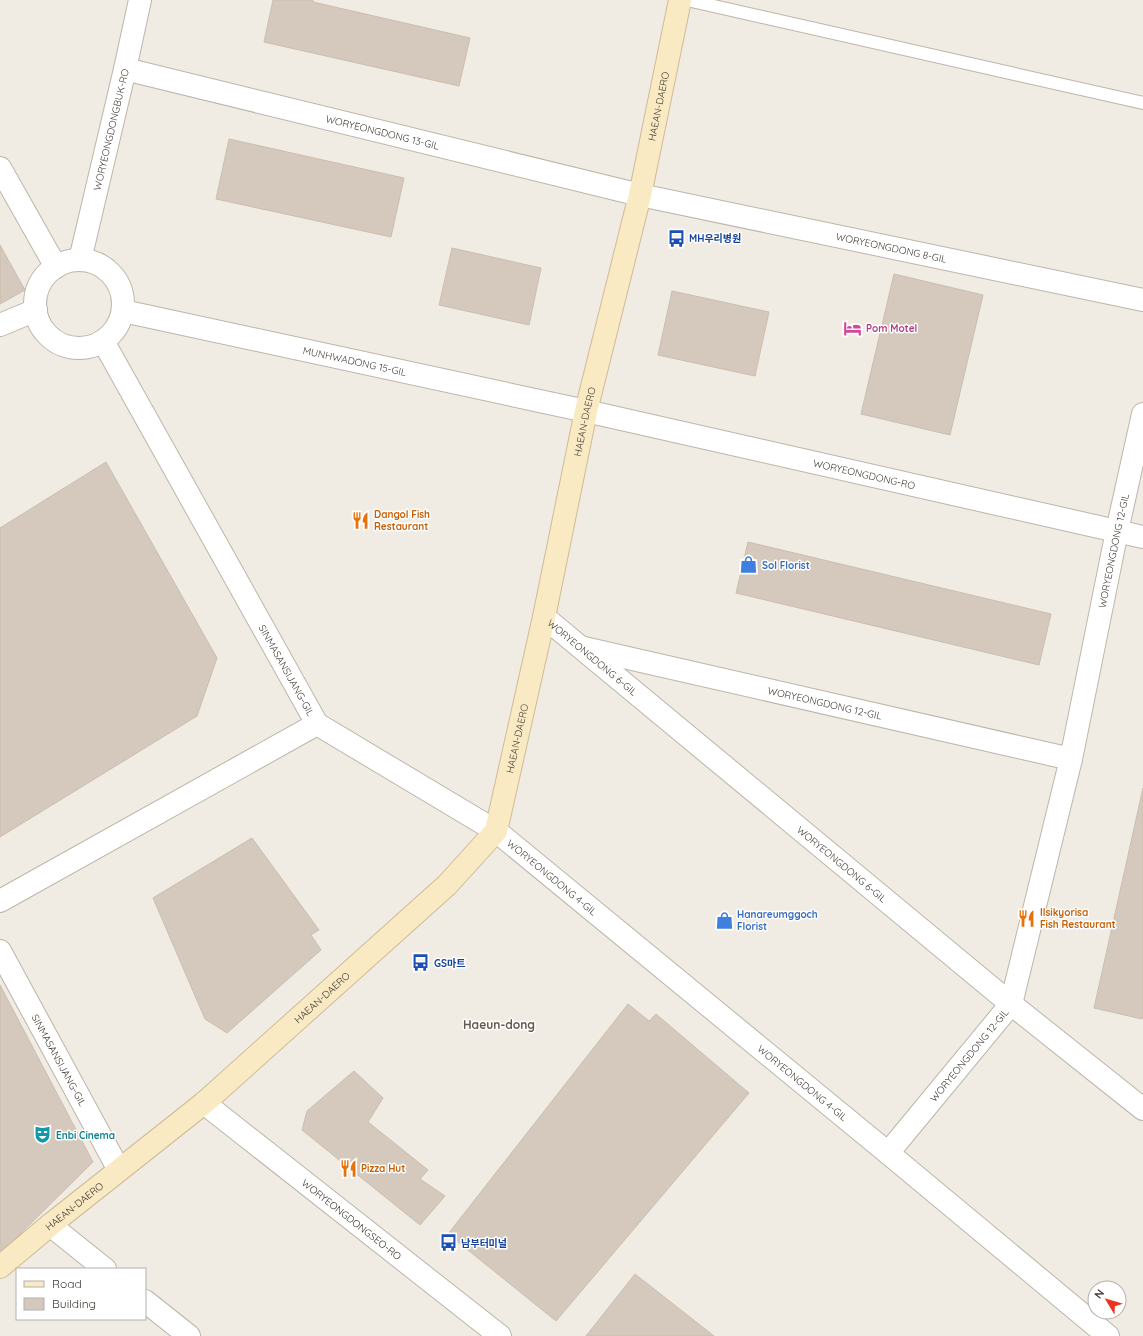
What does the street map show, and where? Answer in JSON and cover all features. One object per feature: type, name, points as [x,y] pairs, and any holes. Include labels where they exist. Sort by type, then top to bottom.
[{"type":"main road","name":"HAEAN-DAERO","points":[[0,1267],[50,1225],[204,1103],[447,885],[496,831],[544,617],[586,411],[640,195],[680,0]]},
{"type":"street","name":"WORYEONGDONGBUK-RO","points":[[80,260],[140,0]]},
{"type":"street","name":"WORYEONGDONG 13-GIL","points":[[125,69],[640,195]]},
{"type":"street","points":[[0,168],[56,267]]},
{"type":"street","name":"WORYEONGDONG 8-GIL","points":[[640,195],[1143,300]]},
{"type":"street","points":[[80,260],[92,262],[104,267],[113,276],[120,286],[123,298],[123,311],[119,323],[112,333],[103,341],[91,346],[79,348],[66,346],[55,341],[46,333],[39,322],[36,310],[36,297],[40,285],[47,274],[56,267],[68,262],[80,260]]},
{"type":"street","points":[[0,325],[36,310]]},
{"type":"street","name":"MUNHWADONG 15-GIL","points":[[123,311],[586,411]]},
{"type":"street","name":"SINMASANSIJANG-GIL","points":[[0,901],[317,724],[103,341]]},
{"type":"street","name":"WORYEONGDONG-RO","points":[[586,411],[1143,537]]},
{"type":"street","name":"WORYEONGDONG 12-GIL","points":[[888,1153],[1011,1004],[1071,759],[1117,531],[1143,414]]},
{"type":"street","name":"WORYEONGDONG 6-GIL","points":[[544,617],[1011,1004],[1143,1109]]},
{"type":"street","name":"WORYEONGDONG 12-GIL","points":[[579,647],[1071,759]]},
{"type":"street","name":"WORYEONGDONG 4-GIL","points":[[317,724],[496,831],[1108,1336]]},
{"type":"street","name":"SINMASANSIJANG-GIL","points":[[0,951],[119,1170]]},
{"type":"street","name":"WORYEONGDONGSEO-RO","points":[[204,1103],[489,1332]]},
{"type":"street","points":[[50,1225],[104,1268]]},
{"type":"street","points":[[146,1302],[189,1336]]},
{"type":"lane","points":[[687,0],[1143,103]]},
{"type":"building","points":[[273,0],[313,0],[313,2],[470,38],[459,86],[264,42]]},
{"type":"building","points":[[229,139],[404,178],[391,237],[216,199]]},
{"type":"building","points":[[0,245],[25,290],[0,304]]},
{"type":"building","points":[[452,248],[541,268],[529,325],[439,305]]},
{"type":"building","points":[[894,274],[983,295],[950,435],[861,414]]},
{"type":"building","points":[[672,291],[769,312],[755,376],[658,355]]},
{"type":"building","points":[[106,462],[217,658],[197,716],[0,837],[0,528]]},
{"type":"building","points":[[748,542],[1051,614],[1039,665],[736,593]]},
{"type":"building","points":[[1143,788],[1143,1016],[1142,1019],[1094,1008]]},
{"type":"building","points":[[252,838],[319,930],[311,935],[321,950],[227,1033],[205,1019],[153,898]]},
{"type":"building","points":[[0,985],[93,1162],[14,1240],[8,1257],[0,1258]]},
{"type":"building","points":[[628,1004],[649,1021],[656,1014],[749,1093],[556,1321],[448,1234]]},
{"type":"building","points":[[354,1071],[383,1098],[368,1122],[428,1170],[420,1179],[445,1196],[420,1225],[302,1130],[307,1111]]},
{"type":"building","points":[[635,1274],[714,1336],[586,1336]]},
{"type":"place","name":"MH우리병원","points":[[676,238]]},
{"type":"place","name":"Pom Motel","points":[[853,328]]},
{"type":"place","name":"Dangol Fish Restaurant","points":[[361,520]]},
{"type":"place","name":"Sol Florist","points":[[749,565]]},
{"type":"place","name":"Ilsikyorisa Fish Restaurant","points":[[1027,918]]},
{"type":"place","name":"Hanareumggoch Florist","points":[[724,920]]},
{"type":"place","name":"GS마트","points":[[421,963]]},
{"type":"place","name":"Enbi Cinema","points":[[43,1135]]},
{"type":"place","name":"Pizza Hut","points":[[348,1168]]},
{"type":"place","name":"남부터미널","points":[[448,1243]]},
{"type":"district","name":"Haeun-dong","points":[[499,1025]]}]
